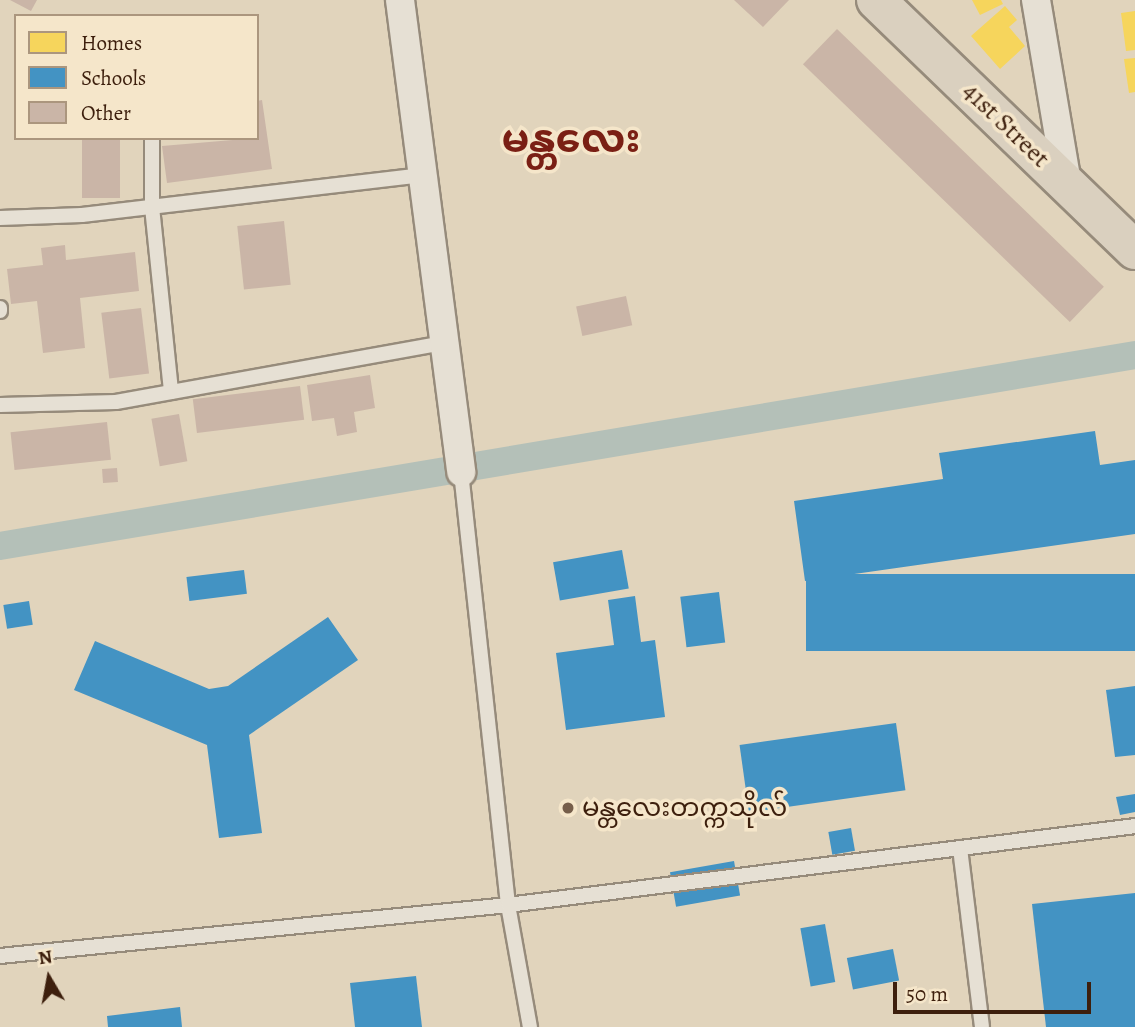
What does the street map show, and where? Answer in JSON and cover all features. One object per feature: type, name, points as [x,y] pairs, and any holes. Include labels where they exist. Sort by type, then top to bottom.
[{"type":"main road","name":"41st Street","points":[[876,0],[1135,250]]},
{"type":"street","points":[[400,0],[459,462]]},
{"type":"street","points":[[1036,0],[1067,183]]},
{"type":"lane","points":[[152,140],[152,207],[171,392]]},
{"type":"lane","points":[[0,218],[152,207],[421,174]]},
{"type":"lane","points":[[0,405],[116,402],[443,343]]},
{"type":"lane","points":[[459,462],[508,905],[530,1027]]},
{"type":"lane","points":[[0,956],[508,905],[1135,825]]},
{"type":"lane","points":[[960,848],[982,1027]]},
{"type":"building: Homes","points":[[972,0],[1001,0],[1003,4],[980,15]]},
{"type":"building: Homes","points":[[1005,6],[1017,20],[1009,27],[1025,46],[1000,69],[971,36]]},
{"type":"building: Homes","points":[[1135,11],[1135,50],[1126,51],[1121,13]]},
{"type":"building: Homes","points":[[1135,58],[1135,92],[1129,93],[1124,59]]},
{"type":"building: Schools","points":[[1095,431],[1100,465],[1135,460],[1135,534],[805,581],[794,501],[943,479],[939,453]]},
{"type":"building: Schools","points":[[622,550],[629,588],[560,601],[553,562]]},
{"type":"building: Schools","points":[[244,570],[247,594],[189,601],[186,577]]},
{"type":"building: Schools","points":[[806,574],[1135,574],[1135,651],[806,651]]},
{"type":"building: Schools","points":[[719,592],[725,643],[687,647],[680,597]]},
{"type":"building: Schools","points":[[635,596],[641,642],[655,640],[665,717],[566,730],[556,653],[614,645],[608,600]]},
{"type":"building: Schools","points":[[29,601],[33,625],[7,629],[3,605]]},
{"type":"building: Schools","points":[[328,617],[358,660],[249,735],[262,833],[219,838],[207,745],[74,690],[95,641],[209,689],[228,686]]},
{"type":"building: Schools","points":[[1135,686],[1135,755],[1115,757],[1106,690]]},
{"type":"building: Schools","points":[[896,723],[905,790],[749,812],[740,745]]},
{"type":"building: Schools","points":[[1135,794],[1135,812],[1120,815],[1116,797]]},
{"type":"building: Schools","points":[[851,828],[855,851],[832,855],[828,832]]},
{"type":"building: Schools","points":[[734,861],[740,895],[676,907],[670,872]]},
{"type":"building: Schools","points":[[1135,893],[1135,1027],[1046,1027],[1032,904]]},
{"type":"building: Schools","points":[[825,924],[835,982],[811,986],[800,928]]},
{"type":"building: Schools","points":[[893,949],[899,980],[853,989],[847,958]]},
{"type":"building: Schools","points":[[416,976],[422,1027],[355,1027],[350,983]]},
{"type":"building: Schools","points":[[180,1007],[182,1027],[108,1027],[107,1016]]},
{"type":"building: Other","points":[[10,0],[37,0],[31,11]]},
{"type":"building: Other","points":[[734,0],[789,0],[763,27]]},
{"type":"building: Other","points":[[837,29],[1104,287],[1070,322],[803,64]]},
{"type":"building: Other","points":[[262,100],[272,169],[167,183],[162,146],[259,140],[259,101]]},
{"type":"building: Other","points":[[82,140],[120,140],[120,198],[82,198]]},
{"type":"building: Other","points":[[284,221],[291,285],[244,290],[237,226]]},
{"type":"building: Other","points":[[65,245],[66,260],[135,252],[139,291],[80,298],[85,348],[43,353],[37,301],[11,304],[7,269],[43,265],[41,248]]},
{"type":"building: Other","points":[[626,296],[632,325],[582,336],[576,307]]},
{"type":"building: Other","points":[[141,308],[149,374],[109,378],[101,313]]},
{"type":"building: Other","points":[[370,375],[375,408],[354,412],[357,432],[337,436],[334,418],[312,421],[307,385]]},
{"type":"building: Other","points":[[300,386],[304,420],[197,433],[193,399]]},
{"type":"building: Other","points":[[179,414],[187,461],[160,466],[151,419]]},
{"type":"building: Other","points":[[107,422],[111,460],[15,470],[11,432]]},
{"type":"building: Other","points":[[117,468],[118,482],[103,483],[102,469]]},
{"type":"waterway","points":[[0,546],[1135,355]]},
{"type":"place","name":"မန္တလေးတက္ကသိုလ်","points":[[568,808]]},
{"type":"district","name":"မန္တလေး","points":[[571,139]]}]
